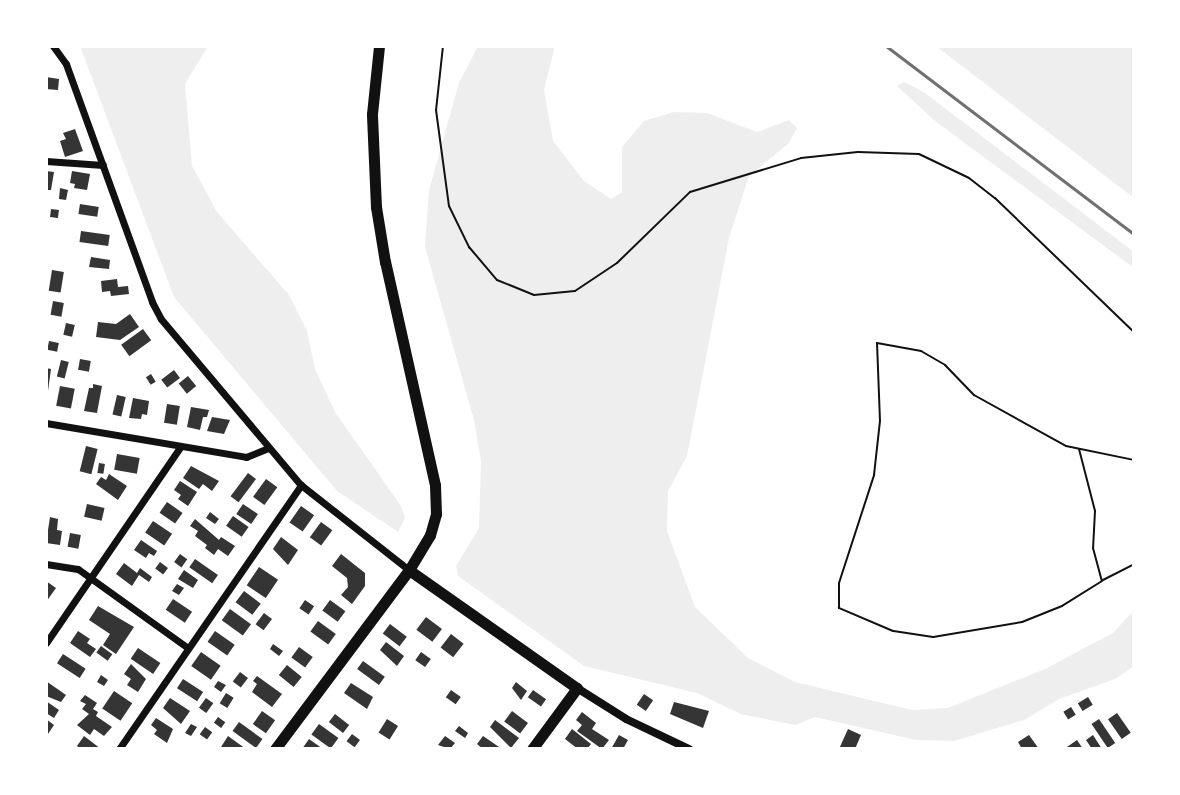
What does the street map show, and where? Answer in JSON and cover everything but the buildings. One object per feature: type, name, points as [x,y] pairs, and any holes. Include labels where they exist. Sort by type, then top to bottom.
[{"type":"main road","points":[[275,749],[409,570],[430,535],[437,500],[376,207],[372,125],[379,46]]},
{"type":"main road","points":[[409,570],[577,688],[532,749]]},
{"type":"street","points":[[55,47],[161,319],[301,485],[330,512],[409,570]]},
{"type":"street","points":[[46,161],[103,165]]},
{"type":"street","points":[[46,423],[246,457],[268,448]]},
{"type":"street","points":[[46,643],[180,447]]},
{"type":"street","points":[[119,749],[301,485]]},
{"type":"street","points":[[46,564],[78,569],[188,648]]},
{"type":"street","points":[[577,688],[626,719],[689,749]]},
{"type":"path","points":[[443,46],[436,110],[449,206],[469,247],[497,280],[534,295],[575,291],[617,263],[690,192],[801,158],[858,152],[919,154],[969,178],[995,198],[1134,332]]},
{"type":"path","points":[[1134,460],[1079,449],[1005,414],[974,395],[945,365],[921,351],[877,343],[880,421],[874,475],[839,583],[839,608],[893,631],[933,637],[1022,622],[1062,606],[1134,564]]},
{"type":"path","points":[[1079,449],[1095,511],[1093,548],[1102,581]]},
{"type":"shaded area","points":[[80,46],[208,46],[185,84],[192,166],[217,212],[289,295],[307,331],[315,369],[335,412],[401,506],[405,518],[398,532],[337,491],[174,297]]},
{"type":"shaded area","points":[[478,46],[555,46],[544,90],[553,141],[584,181],[611,199],[622,192],[622,147],[644,121],[674,112],[707,113],[757,132],[789,120],[797,128],[789,143],[749,176],[729,238],[687,456],[668,491],[667,531],[695,607],[748,658],[795,682],[912,710],[948,708],[1045,669],[1113,633],[1134,610],[1134,666],[1115,679],[1059,699],[1024,720],[954,741],[916,740],[815,717],[795,725],[741,714],[697,693],[584,666],[458,576],[456,566],[479,528],[481,461],[474,420],[425,247],[429,190],[459,83]]},
{"type":"shaded area","points":[[936,46],[1134,46],[1134,198]]},
{"type":"shaded area","points":[[904,82],[925,93],[1134,252],[1134,268],[935,121],[897,86]]},
{"type":"railway","points":[[886,46],[1134,234]]}]
